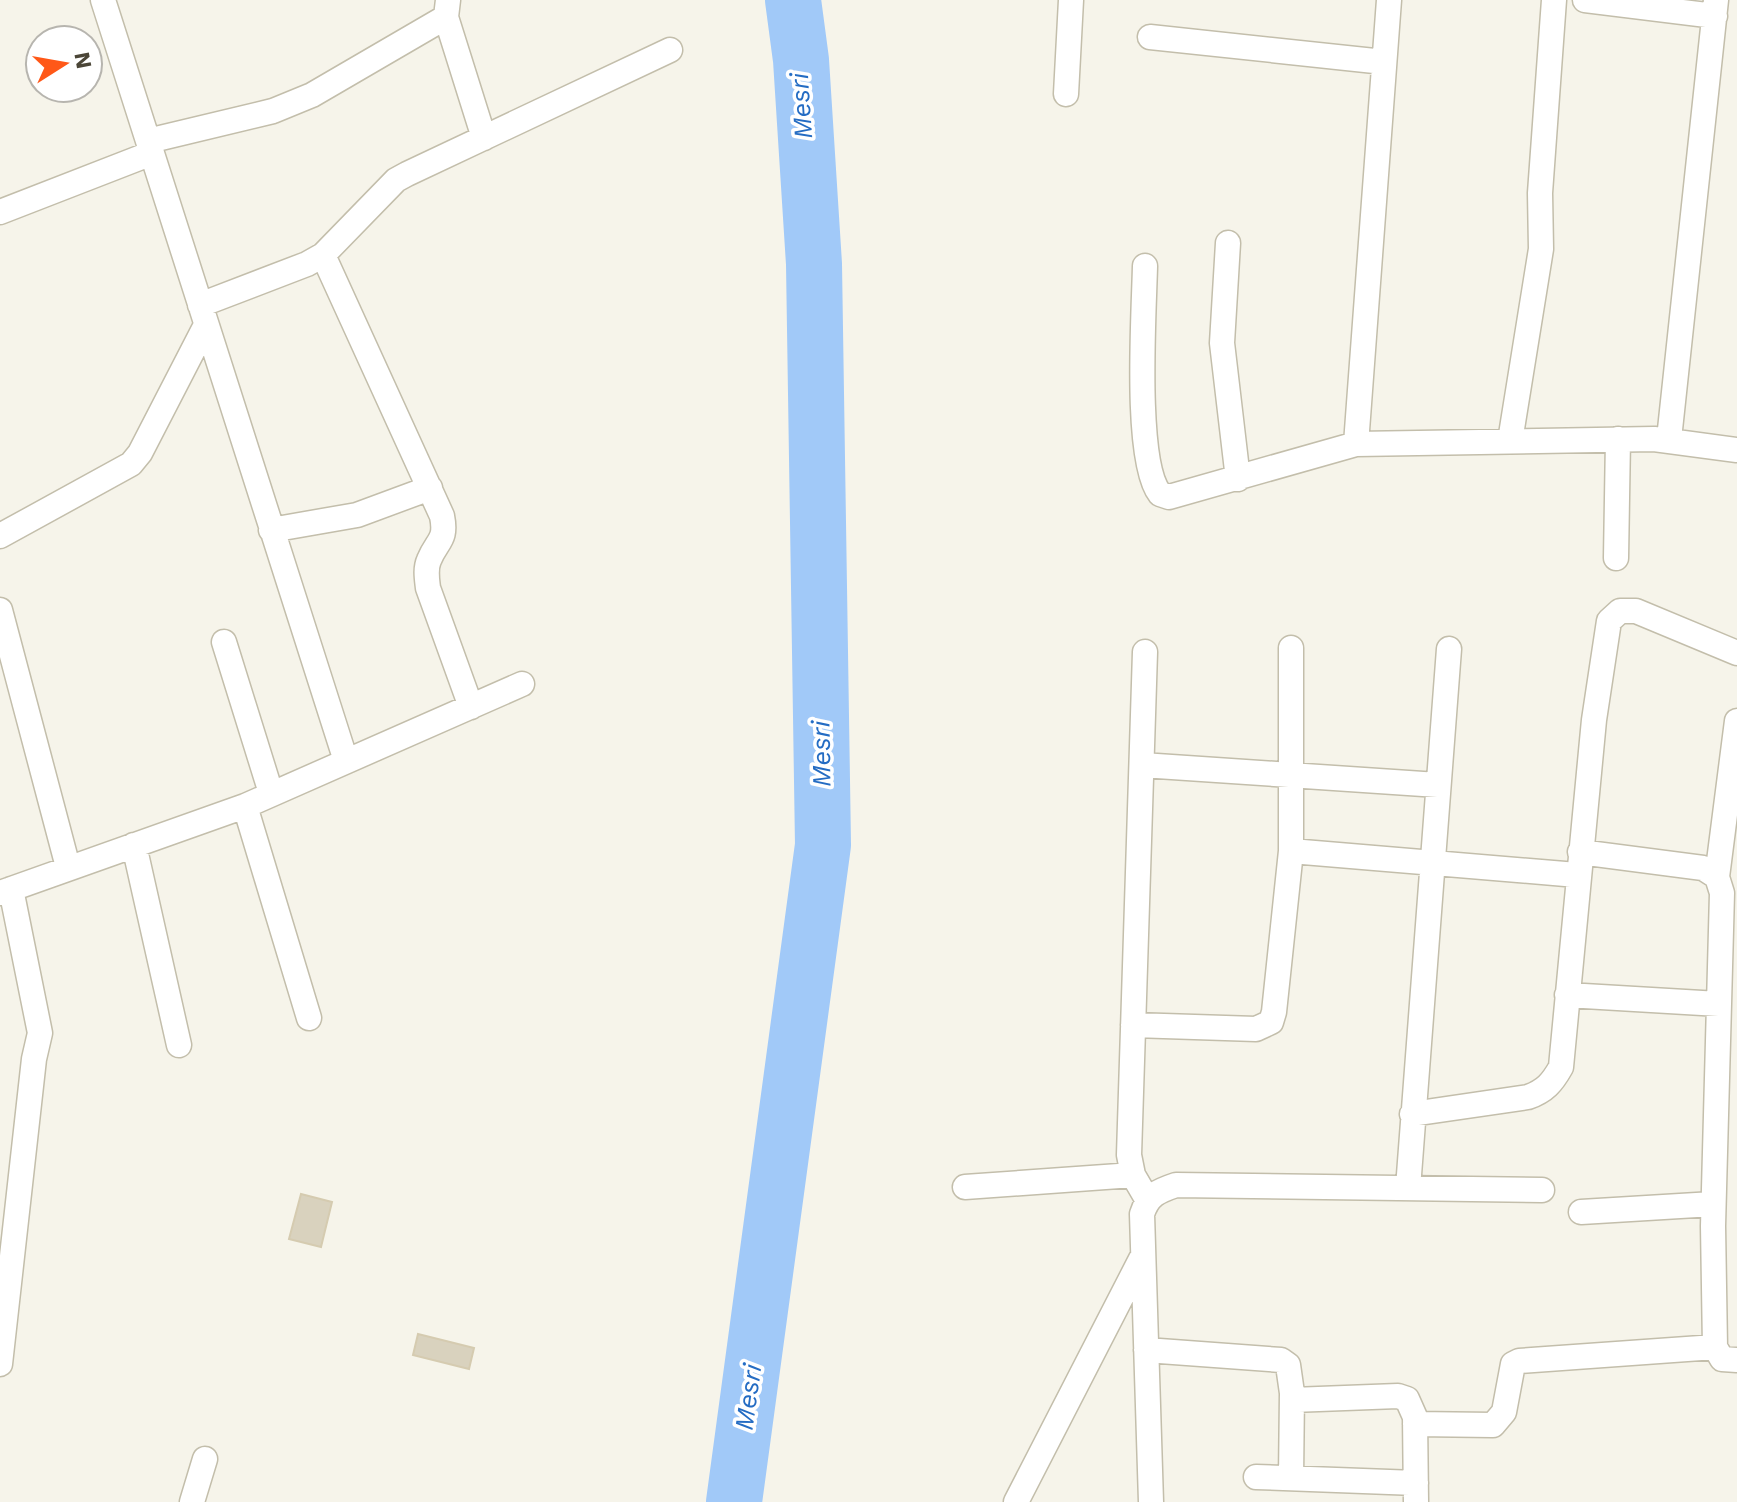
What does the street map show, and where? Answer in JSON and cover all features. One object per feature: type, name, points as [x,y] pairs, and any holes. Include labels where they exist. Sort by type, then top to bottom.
[{"type":"street","points":[[103,0],[346,761]]},
{"type":"street","points":[[1066,94],[1071,0]]},
{"type":"street","points":[[1356,444],[1389,0]]},
{"type":"street","points":[[1510,441],[1541,249],[1540,193],[1554,0]]},
{"type":"street","points":[[1585,0],[1716,8],[1669,439]]},
{"type":"street","points":[[0,212],[150,147],[293,103],[447,8],[484,138]]},
{"type":"street","points":[[1150,37],[1384,62]]},
{"type":"street","points":[[0,536],[131,464],[140,453],[203,315],[323,255],[396,180],[670,50]]},
{"type":"street","points":[[1228,243],[1222,343],[1238,479]]},
{"type":"street","points":[[323,255],[442,516],[445,528],[443,539],[429,560],[426,575],[471,707]]},
{"type":"street","points":[[1145,266],[1143,408],[1149,475],[1160,494],[1177,496],[1356,444],[1669,439],[1737,450]]},
{"type":"street","points":[[1616,558],[1618,439]]},
{"type":"street","points":[[271,530],[357,515],[430,488]]},
{"type":"street","points":[[0,610],[68,867]]},
{"type":"street","points":[[1412,1114],[1528,1097],[1553,1083],[1561,1067],[1594,720],[1609,621],[1613,615],[1620,611],[1636,611],[1737,653]]},
{"type":"street","points":[[224,642],[271,793]]},
{"type":"street","points":[[1133,1025],[1256,1029],[1271,1022],[1291,851],[1291,648]]},
{"type":"street","points":[[1408,1188],[1449,649]]},
{"type":"street","points":[[1145,652],[1129,1155],[1133,1175],[1147,1199]]},
{"type":"street","points":[[0,1364],[34,1059],[40,1033],[6,891],[245,806],[522,684]]},
{"type":"street","points":[[1737,721],[1717,877],[1722,893],[1719,1004],[1727,1082],[1715,1347],[1722,1359],[1737,1360]]},
{"type":"street","points":[[1142,765],[1438,785]]},
{"type":"street","points":[[245,806],[309,1018]]},
{"type":"street","points":[[134,845],[179,1045]]},
{"type":"street","points":[[1291,851],[1432,863],[1703,868],[1717,877]]},
{"type":"street","points":[[1567,995],[1719,1004]]},
{"type":"street","points":[[965,1187],[1133,1175]]},
{"type":"street","points":[[1151,1502],[1142,1214],[1147,1199],[1176,1185],[1542,1190]]},
{"type":"street","points":[[1581,1212],[1721,1218]]},
{"type":"street","points":[[1016,1502],[1143,1254]]},
{"type":"street","points":[[1415,1424],[1493,1425],[1504,1412],[1513,1364],[1519,1361],[1715,1347]]},
{"type":"street","points":[[1146,1350],[1281,1360],[1288,1365],[1292,1400],[1291,1478]]},
{"type":"street","points":[[1256,1477],[1416,1492],[1415,1424],[1412,1406],[1407,1399],[1398,1396],[1292,1400]]},
{"type":"street","points":[[192,1502],[205,1459]]},
{"type":"building","points":[[301,1194],[332,1202],[321,1247],[289,1239]]},
{"type":"building","points":[[418,1334],[474,1348],[469,1369],[413,1355]]},
{"type":"waterway","name":"Mesri","points":[[734,1502],[823,845],[814,264],[801,60],[793,0]]}]
